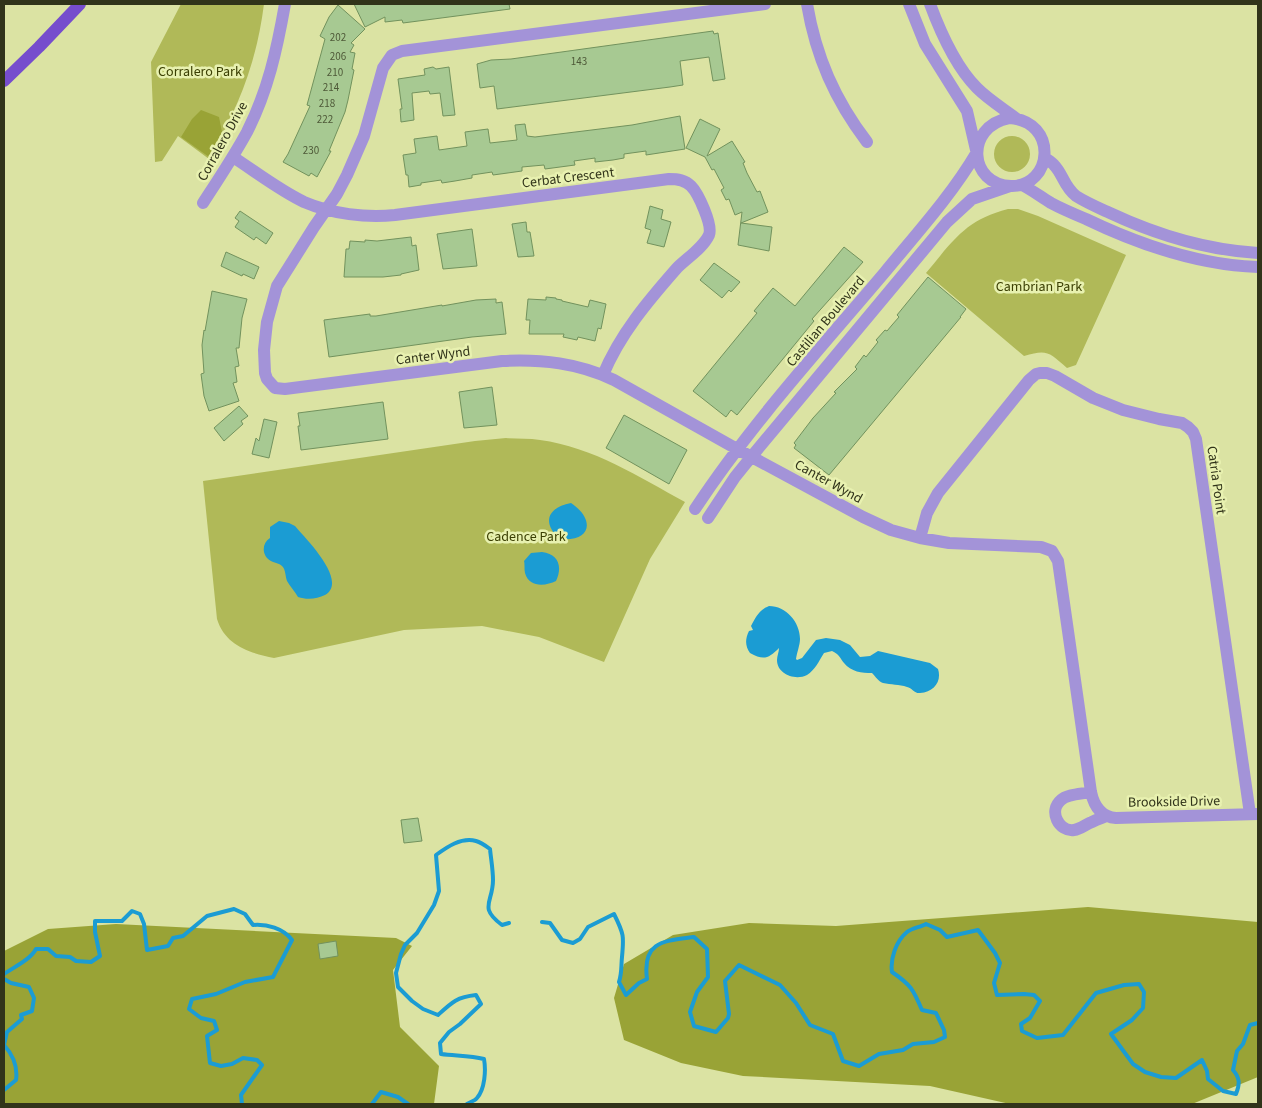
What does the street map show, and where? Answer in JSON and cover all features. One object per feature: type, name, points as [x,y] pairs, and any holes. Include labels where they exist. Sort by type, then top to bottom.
[{"type":"main road","points":[[4,81],[39,48],[80,4]]},
{"type":"street","name":"Corralero Drive","points":[[203,204],[233,157],[260,103],[277,52],[285,4]]},
{"type":"street","name":"Canter Wynd","points":[[765,4],[398,52],[392,55],[383,68],[364,136],[347,175],[284,274],[272,300],[267,322],[264,358],[265,373],[272,386],[285,389],[520,360],[569,364],[603,375],[878,525],[920,538],[961,544],[1041,547],[1052,551],[1059,565],[1091,792],[1095,805],[1106,816]]},
{"type":"street","points":[[807,4],[815,40],[825,70],[842,106],[867,142]]},
{"type":"street","points":[[909,4],[925,44],[967,111],[982,170],[988,176],[1002,185],[1016,185],[1110,231],[1163,250],[1222,264],[1258,267]]},
{"type":"street","points":[[708,518],[735,477],[752,456],[955,214],[972,199],[1016,185],[1037,174],[1045,158],[1041,136],[1031,125],[1017,119],[978,89],[962,71],[930,4]]},
{"type":"street","points":[[976,151],[983,134],[994,123],[1001,120],[1017,119]]},
{"type":"street","name":"Castilian Boulevard","points":[[695,508],[737,449],[927,222],[958,182],[976,151]]},
{"type":"street","name":"Cerbat Crescent","points":[[233,157],[295,197],[312,205],[359,215],[383,216],[670,179],[684,181],[692,186],[708,218],[710,224],[708,235],[672,274],[624,334],[603,375]]},
{"type":"street","points":[[1045,158],[1055,165],[1071,192],[1088,203],[1127,221],[1166,236],[1219,249],[1258,253]]},
{"type":"street","name":"Catria Point","points":[[920,538],[927,513],[945,483],[1029,380],[1036,374],[1047,373],[1055,376],[1093,398],[1123,410],[1188,426],[1196,439],[1254,814]]},
{"type":"street","points":[[1091,792],[1066,797],[1059,802],[1056,808],[1058,823],[1063,828],[1074,830],[1106,816]]},
{"type":"street","name":"Brookside Drive","points":[[1106,816],[1120,818],[1254,814]]},
{"type":"green space","name":"Corralero Park","points":[[181,4],[264,4],[261,26],[245,84],[229,121],[209,159],[178,136],[162,161],[155,162],[151,62]]},
{"type":"green space","points":[[201,110],[219,117],[222,132],[209,157],[181,137],[192,119]]},
{"type":"green space","points":[[1012,136],[1019,137],[1025,141],[1029,147],[1029,161],[1025,167],[1019,171],[1012,172],[1005,171],[999,167],[995,161],[994,154],[995,147],[999,141],[1005,137]]},
{"type":"green space","name":"Cambrian Park","points":[[1008,209],[1018,209],[1038,216],[1126,255],[1076,365],[1067,368],[1047,353],[1024,356],[926,273],[961,233],[981,219]]},
{"type":"green space","name":"Cadence Park","points":[[506,438],[540,440],[579,449],[633,473],[685,502],[650,559],[604,662],[539,637],[482,626],[404,630],[274,658],[239,646],[221,628],[217,619],[203,481]]},
{"type":"green space","points":[[1088,907],[1258,922],[1258,1077],[1192,1104],[1010,1104],[930,1086],[743,1076],[681,1063],[624,1040],[614,998],[624,964],[673,935],[749,923],[836,926]]},
{"type":"green space","points":[[116,924],[396,938],[412,946],[393,970],[400,1027],[439,1066],[434,1104],[4,1104],[4,951],[48,929]]},
{"type":"water","points":[[571,503],[584,516],[587,522],[586,528],[579,537],[560,539],[550,527],[550,516],[557,508]]},
{"type":"water","points":[[279,521],[295,526],[323,560],[332,580],[331,589],[325,595],[312,599],[298,597],[287,581],[285,571],[280,564],[268,559],[264,553],[265,543],[270,538],[270,527]]},
{"type":"water","points":[[542,552],[552,555],[559,566],[556,581],[543,585],[534,583],[527,578],[524,561],[531,553]]},
{"type":"water","points":[[769,606],[781,609],[795,621],[800,639],[797,660],[802,658],[816,640],[826,638],[840,640],[850,645],[860,657],[870,656],[878,651],[930,663],[938,669],[938,682],[929,691],[918,693],[904,686],[883,683],[872,673],[853,670],[832,651],[824,653],[815,668],[807,675],[792,677],[783,672],[778,665],[779,648],[763,658],[750,653],[746,645],[749,631],[753,630],[751,626],[760,612]]},
{"type":"building","points":[[354,4],[509,4],[510,9],[403,23],[402,20],[385,22],[385,17],[365,27]]},
{"type":"building","points":[[338,5],[365,29],[351,43],[354,45],[350,52],[355,53],[352,69],[354,70],[345,112],[329,151],[331,151],[317,177],[311,173],[309,176],[283,162],[310,106],[307,105],[325,39],[320,36],[329,17]]},
{"type":"building","points":[[713,31],[714,34],[718,33],[725,79],[713,81],[709,57],[680,61],[683,85],[670,87],[497,109],[494,86],[480,88],[477,64],[491,60],[511,59]]},
{"type":"building","points":[[433,67],[436,69],[449,67],[455,115],[443,116],[440,93],[430,94],[429,91],[412,93],[414,120],[401,122],[400,109],[402,109],[398,79],[425,75],[424,69]]},
{"type":"building","points":[[680,116],[685,149],[646,155],[646,151],[624,154],[624,158],[595,162],[595,158],[574,161],[575,165],[545,169],[544,165],[522,167],[522,171],[493,175],[492,172],[472,175],[472,178],[442,183],[441,180],[409,187],[408,175],[406,175],[403,155],[416,153],[414,139],[437,136],[439,150],[467,146],[465,132],[488,129],[490,143],[517,140],[515,125],[525,124],[527,136],[535,137],[632,125]]},
{"type":"building","points":[[700,119],[720,129],[707,156],[732,141],[745,162],[743,163],[747,173],[757,192],[760,191],[768,212],[741,223],[772,227],[769,251],[738,245],[742,212],[735,215],[729,199],[726,200],[721,190],[724,188],[705,157],[686,148]]},
{"type":"building","points":[[650,206],[663,210],[661,219],[671,222],[664,247],[647,243],[651,230],[645,228]]},
{"type":"building","points":[[240,211],[273,233],[266,244],[256,237],[254,240],[235,227],[239,221],[235,218]]},
{"type":"building","points":[[526,222],[527,232],[530,232],[534,256],[518,257],[512,224]]},
{"type":"building","points":[[472,229],[477,266],[443,269],[437,234]]},
{"type":"building","points":[[411,237],[412,246],[416,245],[419,270],[383,277],[344,277],[346,249],[349,249],[350,241],[365,242],[365,240],[377,241]]},
{"type":"building","points":[[844,247],[863,262],[812,319],[814,321],[737,415],[731,410],[726,417],[693,391],[757,313],[754,311],[773,288],[795,306]]},
{"type":"building","points":[[226,252],[259,267],[254,279],[243,274],[242,276],[221,266]]},
{"type":"building","points":[[714,263],[740,282],[722,298],[700,280]]},
{"type":"building","points":[[928,277],[966,309],[829,475],[794,448],[796,445],[794,443],[813,418],[836,393],[834,392],[857,369],[855,367],[864,355],[866,357],[878,342],[876,340],[899,317],[897,315]]},
{"type":"building","points":[[212,291],[247,299],[242,318],[239,348],[236,348],[239,366],[235,367],[237,382],[233,383],[239,401],[209,411],[204,396],[201,374],[204,373],[202,345]]},
{"type":"building","points":[[546,297],[588,307],[590,300],[606,304],[601,329],[598,328],[595,341],[578,337],[577,340],[563,337],[564,334],[529,334],[530,320],[526,320],[528,299],[546,300]]},
{"type":"building","points":[[496,299],[496,303],[502,302],[506,334],[329,357],[324,320],[370,314],[370,316],[376,316],[476,300]]},
{"type":"building","points":[[492,387],[497,425],[464,428],[459,392]]},
{"type":"building","points":[[383,402],[388,439],[301,450],[298,413]]},
{"type":"building","points":[[239,406],[248,416],[241,421],[243,424],[224,441],[214,428]]},
{"type":"building","points":[[624,415],[687,450],[669,484],[606,448]]},
{"type":"building","points":[[264,419],[277,422],[269,458],[252,454],[256,438],[259,441]]},
{"type":"building","points":[[418,818],[422,841],[404,843],[401,820]]},
{"type":"building","points":[[336,941],[338,956],[320,959],[318,944]]},
{"type":"waterway","points":[[467,1104],[476,1099],[482,1090],[485,1074],[484,1059],[441,1054],[440,1043],[449,1032],[481,1004],[476,995],[464,997],[451,1003],[438,1015],[423,1009],[412,1001],[398,987],[396,973],[405,945],[417,933],[434,905],[439,891],[436,855],[450,846],[465,840],[478,842],[490,849],[493,880],[488,904],[490,914],[502,925],[509,923]]},
{"type":"waterway","points":[[4,974],[26,960],[36,949],[48,949],[56,956],[70,957],[76,961],[91,962],[100,956],[95,932],[95,921],[122,921],[132,911],[140,914],[144,924],[147,950],[168,946],[173,938],[183,936],[207,916],[234,909],[245,914],[253,925],[269,926],[284,932],[292,940],[273,977],[245,982],[216,994],[192,999],[189,1009],[201,1018],[214,1021],[217,1030],[207,1036],[210,1063],[221,1066],[232,1064],[243,1058],[257,1060],[262,1065],[241,1095],[242,1104]]},
{"type":"waterway","points":[[542,922],[550,923],[562,940],[573,943],[580,939],[588,927],[614,914],[620,926],[623,944],[619,982],[626,995],[639,983],[647,979],[646,966],[648,957],[657,945],[673,940],[694,937],[707,949],[708,977],[697,992],[690,1012],[694,1026],[716,1032],[728,1018],[725,981],[739,965],[780,985],[796,1003],[810,1025],[833,1034],[843,1061],[859,1066],[879,1054],[903,1050],[913,1044],[934,1042],[945,1037],[944,1030],[936,1013],[922,1010],[911,988],[892,972],[893,956],[900,940],[909,931],[926,924],[940,930],[947,937],[978,930],[1000,963],[994,983],[997,995],[1034,995],[1040,1001],[1030,1018],[1021,1024],[1022,1031],[1037,1038],[1063,1035],[1096,993],[1124,985],[1139,984],[1144,992],[1143,1008],[1132,1020],[1111,1034],[1133,1064],[1145,1072],[1161,1077],[1176,1078],[1202,1060],[1208,1079],[1223,1091],[1236,1094],[1239,1081],[1233,1070],[1237,1051],[1243,1044],[1250,1025],[1258,1023]]},
{"type":"waterway","points":[[4,979],[11,983],[29,987],[34,998],[32,1011],[21,1015],[22,1019],[7,1032],[4,1045],[14,1061],[16,1080],[4,1090]]},
{"type":"waterway","points":[[372,1104],[381,1092],[398,1097],[408,1104]]}]
